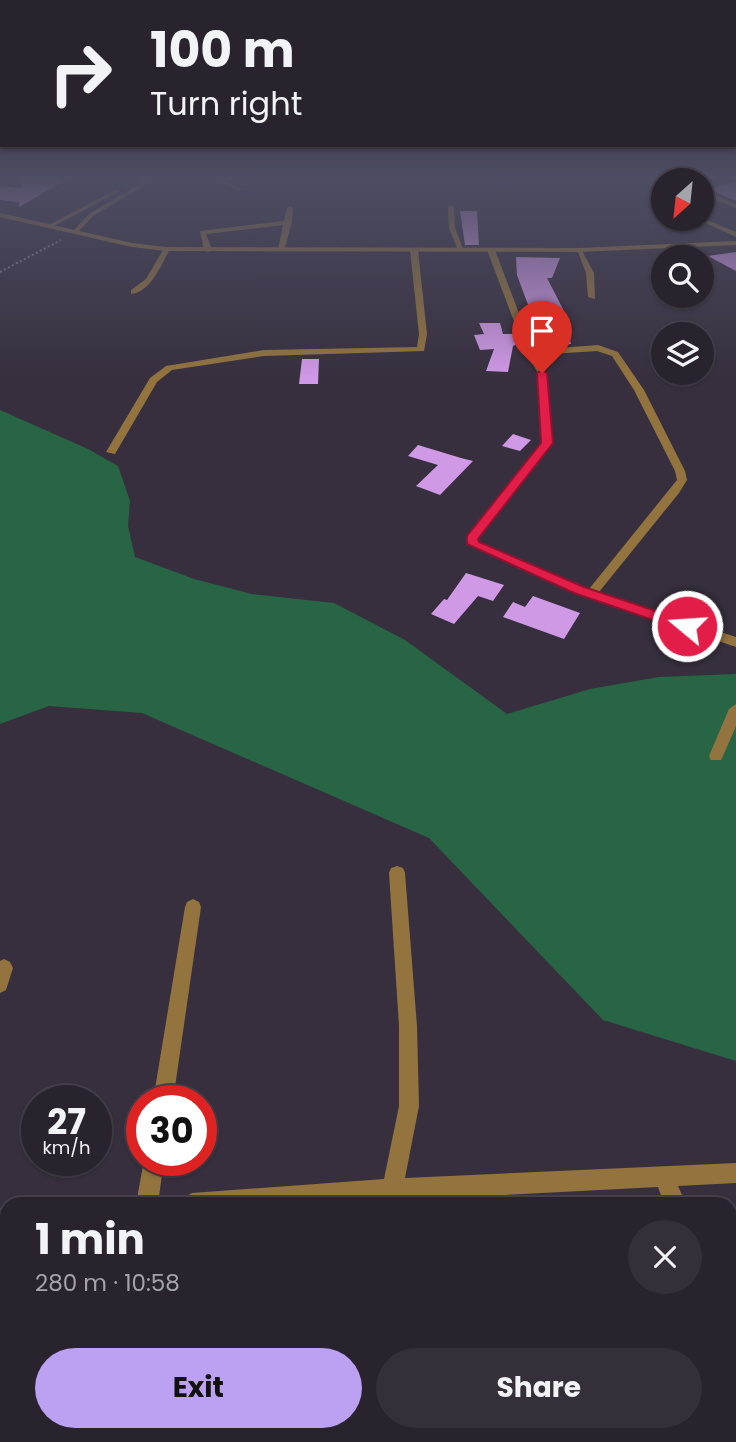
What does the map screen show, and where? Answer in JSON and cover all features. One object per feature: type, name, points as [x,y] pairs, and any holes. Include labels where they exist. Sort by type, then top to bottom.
[{"type":"street","points":[[141,244],[166,249],[208,250],[579,250],[707,244]]},
{"type":"street","points":[[206,244],[208,250]]},
{"type":"street","points":[[282,250],[283,244]]},
{"type":"street","points":[[459,244],[462,250]]},
{"type":"street","points":[[134,292],[149,281],[166,249]]},
{"type":"street","points":[[111,452],[153,380],[169,368],[180,364],[283,351],[421,349],[423,334],[414,250]]},
{"type":"street","points":[[491,250],[530,353],[542,373],[547,443],[472,538],[481,549],[591,594],[736,642]]},
{"type":"street","points":[[579,250],[590,273],[592,297]]},
{"type":"street","points":[[530,353],[598,348],[615,354],[639,390],[680,471],[681,480],[675,491],[591,594]]},
{"type":"street","points":[[716,756],[736,709]]},
{"type":"street","points":[[392,1189],[409,1106],[408,1026],[397,873]]},
{"type":"street","points":[[165,1085],[193,907]]},
{"type":"street","points":[[293,1197],[392,1189],[736,1173]]},
{"type":"street","points":[[148,1197],[151,1176]]},
{"type":"street","points":[[664,1176],[673,1197]]},
{"type":"path","points":[[0,272],[52,244]]},
{"type":"green space","points":[[0,410],[88,449],[118,466],[130,501],[128,526],[135,557],[194,579],[252,594],[334,603],[405,640],[507,714],[590,689],[659,677],[736,674],[736,1061],[603,1020],[429,838],[142,713],[49,706],[0,724]]},
{"type":"building","points":[[736,252],[736,271],[714,259],[714,255]]},
{"type":"building","points":[[516,257],[560,258],[552,278],[547,278],[563,309],[571,344],[559,345],[553,333],[537,329],[517,275]]},
{"type":"building","points":[[479,323],[500,323],[503,334],[516,334],[520,343],[513,346],[508,372],[486,371],[494,349],[480,350],[474,335],[484,334]]},
{"type":"building","points":[[302,359],[319,359],[318,384],[299,384]]},
{"type":"building","points":[[513,434],[531,440],[520,451],[502,446]]},
{"type":"building","points":[[418,445],[473,461],[440,495],[416,486],[438,465],[408,456]]},
{"type":"building","points":[[466,573],[504,585],[493,601],[478,596],[454,624],[431,614],[444,599],[447,600]]},
{"type":"building","points":[[533,596],[580,613],[564,639],[503,617],[513,602],[525,607]]},
{"type":"route","points":[[542,373],[547,443],[472,538],[474,544],[579,590],[687,626]]}]
